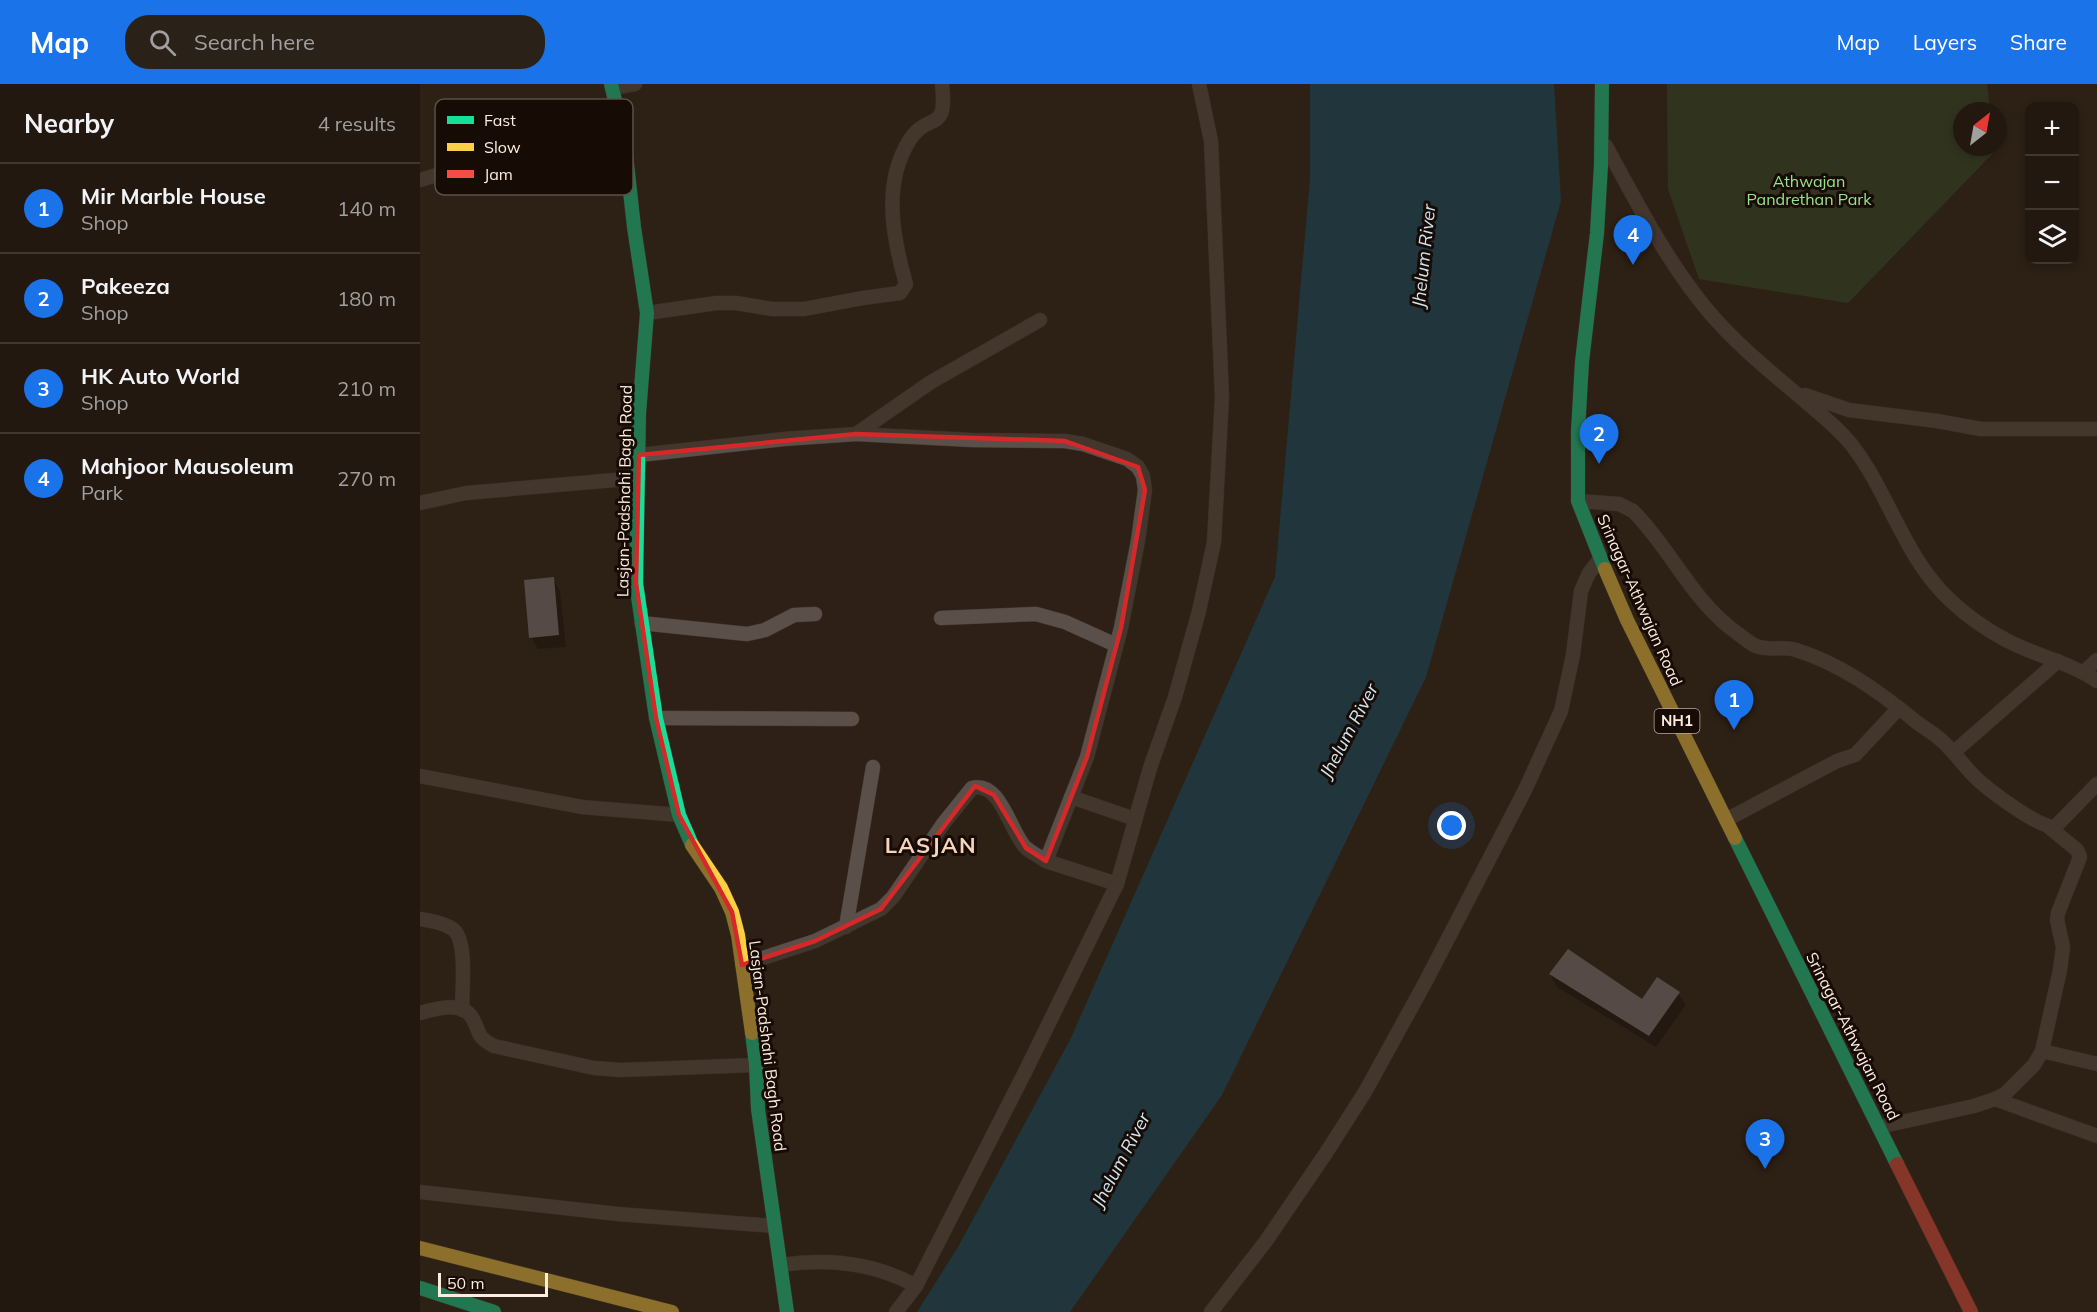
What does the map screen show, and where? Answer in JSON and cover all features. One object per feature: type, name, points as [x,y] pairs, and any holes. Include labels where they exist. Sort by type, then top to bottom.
[{"type":"main road","name":"Srinagar-Athwajan Road","points":[[1602,84],[1602,139],[1597,233],[1582,362],[1576,460],[1578,501],[1627,620],[1971,1312]]},
{"type":"main road","name":"Lasjan-Padshahi Bagh Road","points":[[630,195],[647,313],[639,414],[636,584],[641,623],[656,718],[679,815],[688,839],[721,888],[732,912],[756,1065],[758,1109],[787,1312]]},
{"type":"main road","points":[[420,1248],[672,1312]]},
{"type":"main road","points":[[420,1288],[494,1312]]},
{"type":"street","points":[[612,86],[635,84]]},
{"type":"street","points":[[647,313],[727,303],[772,309],[804,309],[900,293],[906,284],[895,239],[891,198],[893,186],[900,159],[912,137],[926,125],[937,120],[942,113],[944,99],[942,84]]},
{"type":"street","points":[[897,1312],[916,1286],[1117,884],[1134,819],[1175,697],[1199,611],[1214,542],[1222,397],[1211,141],[1199,84]]},
{"type":"street","points":[[1602,139],[1655,234],[1691,289],[1709,312],[1748,352],[1832,424],[1854,447],[1913,553],[1950,600],[2007,641],[2084,672],[2097,681]]},
{"type":"street","points":[[420,180],[435,176]]},
{"type":"street","points":[[856,434],[931,382],[1040,320]]},
{"type":"street","points":[[1792,390],[1849,410],[1981,429],[2097,429]]},
{"type":"street","points":[[639,454],[856,434],[972,440],[1065,441],[1083,444],[1127,459],[1138,467],[1143,476],[1145,490],[1138,541],[1116,645],[1090,748],[1046,861]]},
{"type":"street","points":[[420,503],[466,493],[638,478]]},
{"type":"street","points":[[1578,501],[1619,504],[1633,511],[1712,613],[1748,641],[1765,648],[1788,648],[1844,670],[1939,738],[1954,752],[1973,776],[1993,793],[2049,826],[2077,850],[2080,857],[2058,913],[2057,920],[2063,946],[2055,995],[2042,1051],[2034,1065],[2005,1094],[1995,1099],[1974,1106],[1880,1127]]},
{"type":"street","points":[[1210,1312],[1266,1241],[1365,1092],[1426,981],[1525,790],[1561,711],[1573,655],[1581,591],[1589,573],[1600,559]]},
{"type":"street","points":[[641,623],[747,634],[765,630],[794,615],[815,614]]},
{"type":"street","points":[[941,618],[1036,614],[1065,622],[1116,645]]},
{"type":"street","points":[[2084,672],[2097,660]]},
{"type":"street","points":[[1954,752],[2058,661]]},
{"type":"street","points":[[1726,820],[1837,761],[1855,755],[1899,708]]},
{"type":"street","points":[[656,718],[852,719]]},
{"type":"street","points":[[846,927],[873,767]]},
{"type":"street","points":[[420,776],[582,807],[679,815]]},
{"type":"street","points":[[2049,826],[2055,826],[2061,821],[2097,784]]},
{"type":"street","points":[[742,965],[815,941],[881,909],[893,897],[943,824],[972,788],[982,788],[994,795],[1026,848],[1046,861],[1117,884]]},
{"type":"street","points":[[1071,797],[1134,819]]},
{"type":"street","points":[[420,919],[451,928],[457,933],[462,956],[462,1010]]},
{"type":"street","points":[[420,1013],[450,1007],[462,1010],[471,1016],[482,1040],[494,1046],[594,1068],[621,1070],[756,1065]]},
{"type":"street","points":[[2042,1051],[2097,1064]]},
{"type":"street","points":[[1995,1099],[2097,1136]]},
{"type":"street","points":[[420,1192],[618,1214],[775,1226]]},
{"type":"street","points":[[781,1265],[807,1261],[851,1263],[901,1278],[916,1286]]},
{"type":"highlighted area","points":[[856,434],[1065,441],[1138,467],[1145,490],[1121,628],[1087,757],[1046,861],[1026,848],[994,795],[975,786],[881,909],[815,941],[742,965],[732,912],[679,815],[656,718],[636,583],[639,455]]},
{"type":"green space","name":"Athwajan Pandrethan Park","points":[[1667,84],[1987,84],[1989,102],[1953,102],[1953,156],[1990,156],[1848,303],[1699,279],[1668,189]]},
{"type":"water","name":"Jhelum River","points":[[1310,84],[1554,84],[1561,201],[1426,677],[1222,1095],[1070,1312],[917,1312],[958,1247],[1071,1038],[1275,577],[1310,179]]},
{"type":"building","points":[[554,577],[559,635],[529,638],[524,580]]},
{"type":"building","points":[[1568,949],[1642,999],[1657,977],[1680,992],[1649,1036],[1549,974]]},
{"type":"traffic: fast","points":[[611,84],[615,99]]},
{"type":"traffic: fast","points":[[1602,84],[1597,233],[1582,362],[1578,431],[1578,501],[1605,569]]},
{"type":"traffic: fast","points":[[630,195],[647,313],[639,414],[636,583],[656,718],[679,815],[692,845]]},
{"type":"traffic: fast","points":[[1735,838],[1897,1164]]},
{"type":"traffic: fast","points":[[752,1033],[758,1109],[787,1312]]},
{"type":"traffic: fast","points":[[420,1288],[494,1312]]},
{"type":"traffic: slow","points":[[1605,569],[1627,620],[1735,838]]},
{"type":"traffic: slow","points":[[692,845],[721,888],[732,912],[738,935],[752,1033]]},
{"type":"traffic: slow","points":[[420,1248],[672,1312]]},
{"type":"traffic: jam","points":[[1897,1164],[1971,1312]]},
{"type":"place","name":"Mahjoor Mausoleum","points":[[1633,265]]},
{"type":"place","name":"Pakeeza","points":[[1599,464]]},
{"type":"place","name":"Mir Marble House","points":[[1734,730]]},
{"type":"place","name":"HK Auto World","points":[[1765,1169]]},
{"type":"district","name":"LASJAN","points":[[931,845]]}]
